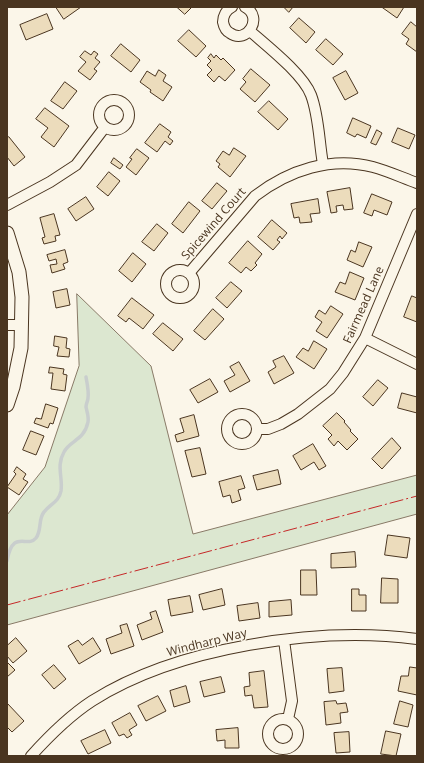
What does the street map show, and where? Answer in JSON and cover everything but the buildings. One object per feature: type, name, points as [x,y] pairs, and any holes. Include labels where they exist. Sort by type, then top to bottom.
[{"type":"street","points":[[232,7],[226,12],[224,17],[224,27],[231,34],[241,36],[250,31],[253,26],[253,17],[251,12],[245,7]]},
{"type":"street","points":[[250,31],[297,75],[310,94],[314,107],[323,164]]},
{"type":"street","points":[[7,205],[50,182],[76,165],[105,127]]},
{"type":"street","name":"Spicewind Court","points":[[190,272],[255,196],[281,179],[297,172],[323,164],[353,164],[373,167],[417,183]]},
{"type":"street","name":"Fairmead Lane","points":[[257,429],[268,429],[281,424],[316,401],[330,389],[343,373],[365,338],[417,214]]},
{"type":"street","points":[[7,233],[19,272],[22,297],[21,348],[13,387],[7,405]]},
{"type":"street","points":[[7,325],[22,325]]},
{"type":"street","points":[[365,338],[417,364]]},
{"type":"street","name":"Windharp Way","points":[[31,756],[50,735],[91,701],[117,686],[178,662],[213,653],[308,637],[354,636],[417,639]]},
{"type":"street","points":[[284,640],[292,701],[288,719]]},
{"type":"green space","points":[[77,294],[151,366],[193,534],[417,475],[417,514],[7,625],[7,515],[45,467],[79,366]]},
{"type":"waterway","points":[[7,561],[10,551],[16,542],[29,542],[36,538],[39,532],[42,515],[60,495],[60,462],[64,452],[80,437],[88,422],[86,407],[88,399],[86,377]]},
{"type":"power","points":[[7,605],[417,496]]}]
